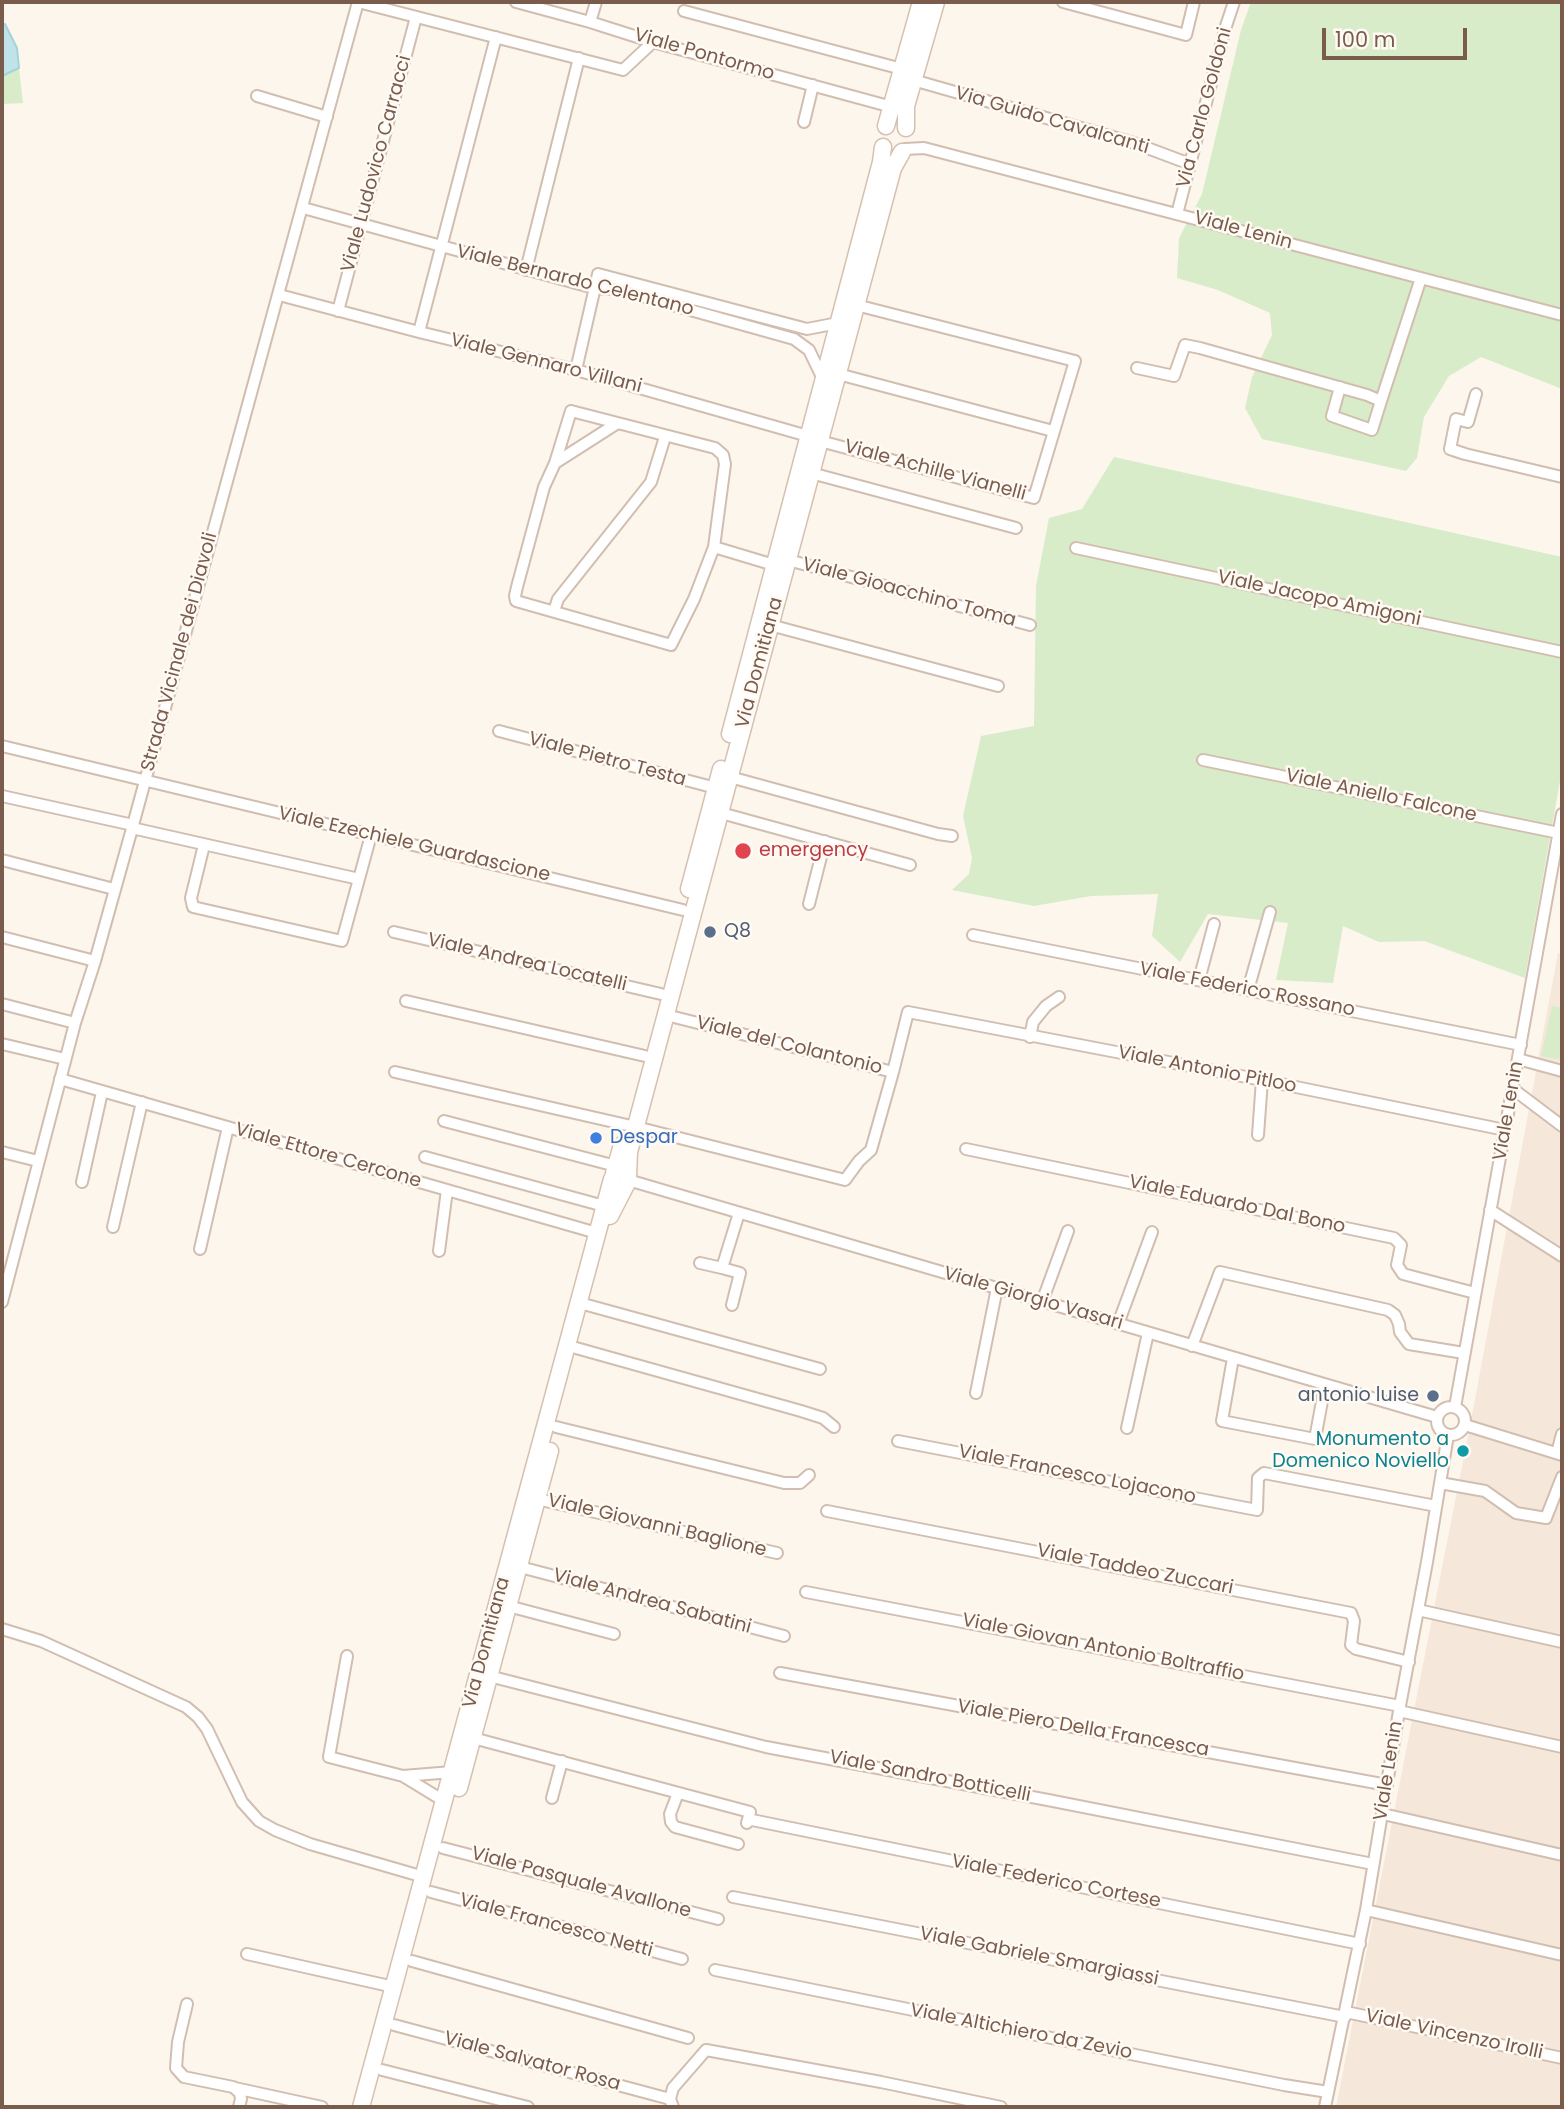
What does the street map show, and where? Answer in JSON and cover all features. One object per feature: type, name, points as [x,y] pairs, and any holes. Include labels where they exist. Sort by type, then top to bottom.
[{"type":"main road","name":"Via Domitiana","points":[[361,2107],[394,1987],[427,1885],[443,1848],[520,1567],[621,1176],[645,1056],[716,788],[781,562],[830,377],[856,305],[893,168],[906,141],[908,75],[921,2]]},
{"type":"main road","name":"Via Domitiana","points":[[886,126],[891,107],[908,75],[936,2]]},
{"type":"main road","points":[[894,123],[906,141],[894,153],[883,147],[881,134],[886,126],[894,123]]},
{"type":"main road","name":"Via Domitiana","points":[[830,377],[838,323],[883,147]]},
{"type":"main road","name":"Via Domitiana","points":[[631,1126],[666,1015],[721,813],[770,625],[781,562],[811,473],[814,439]]},
{"type":"main road","name":"Via Domitiana","points":[[372,2107],[412,1961],[444,1801],[604,1206],[621,1176]]},
{"type":"street","name":"Viale Pontormo","points":[[516,2],[891,107]]},
{"type":"street","points":[[590,22],[596,2]]},
{"type":"street","points":[[1063,2],[1186,35],[1194,2]]},
{"type":"street","name":"Via Carlo Goldoni","points":[[1177,214],[1234,2]]},
{"type":"street","points":[[360,3],[623,70],[653,42]]},
{"type":"street","name":"Strada Vicinale dei Diavoli","points":[[2,1302],[65,1059],[95,961],[360,3]]},
{"type":"street","name":"Via Guido Cavalcanti","points":[[684,11],[1134,143],[1190,164]]},
{"type":"street","name":"Viale Ludovico Carracci","points":[[338,311],[416,17]]},
{"type":"street","points":[[419,332],[496,37]]},
{"type":"street","points":[[526,270],[579,58]]},
{"type":"street","points":[[804,122],[813,85]]},
{"type":"street","points":[[257,96],[327,117]]},
{"type":"street","name":"Viale Lenin","points":[[906,141],[924,148],[1562,315]]},
{"type":"street","name":"Viale Bernardo Celentano","points":[[307,209],[526,270],[594,288],[615,289],[794,339],[809,350],[830,377]]},
{"type":"street","name":"Viale Bernardo Celentano","points":[[594,288],[598,274],[807,329],[838,323]]},
{"type":"street","points":[[1340,387],[1332,416],[1372,430],[1421,278]]},
{"type":"street","points":[[576,370],[594,288]]},
{"type":"street","name":"Viale Gennaro Villani","points":[[282,296],[576,370],[814,439]]},
{"type":"street","name":"Viale Achille Vianelli","points":[[814,439],[1034,498],[1075,361],[856,305]]},
{"type":"street","points":[[1137,368],[1174,376],[1185,345],[1340,387],[1381,401]]},
{"type":"street","points":[[830,377],[1053,431]]},
{"type":"street","points":[[1476,394],[1468,422],[1457,419],[1450,449],[1562,477]]},
{"type":"street","points":[[571,411],[665,437],[715,448],[723,455],[725,464],[714,547],[694,599],[671,645],[516,601],[515,596],[544,487],[555,463],[571,411]]},
{"type":"street","points":[[555,463],[616,424]]},
{"type":"street","points":[[554,611],[558,598],[651,482],[665,437]]},
{"type":"street","points":[[811,473],[1016,528]]},
{"type":"street","name":"Viale Gioacchino Toma","points":[[714,547],[1030,625]]},
{"type":"street","name":"Viale Jacopo Amigoni","points":[[1076,548],[1562,652]]},
{"type":"street","points":[[770,625],[998,686]]},
{"type":"street","name":"Viale Pietro Testa","points":[[499,731],[716,788]]},
{"type":"street","name":"Viale Ezechiele Guardascione","points":[[2,746],[683,910]]},
{"type":"street","name":"Viale Aniello Falcone","points":[[1203,760],[1559,833]]},
{"type":"street","points":[[730,777],[952,836]]},
{"type":"street","points":[[2,796],[359,879]]},
{"type":"street","points":[[721,813],[910,865]]},
{"type":"street","name":"Viale Lenin","points":[[1455,1407],[1562,814]]},
{"type":"street","points":[[204,845],[191,898],[193,907],[342,941],[372,835]]},
{"type":"street","points":[[809,904],[825,841]]},
{"type":"street","points":[[2,860],[114,889]]},
{"type":"street","points":[[1248,990],[1270,912]]},
{"type":"street","points":[[1199,980],[1214,924]]},
{"type":"street","name":"Viale Andrea Locatelli","points":[[394,932],[661,994]]},
{"type":"street","name":"Viale Federico Rossano","points":[[973,935],[1521,1045]]},
{"type":"street","points":[[2,937],[95,961]]},
{"type":"street","points":[[1030,1037],[1033,1022],[1046,1006],[1059,997]]},
{"type":"street","points":[[406,1002],[645,1056]]},
{"type":"street","points":[[2,1004],[75,1023]]},
{"type":"street","name":"Viale del Colantonio","points":[[666,1015],[893,1072],[908,1012]]},
{"type":"street","name":"Viale Antonio Pitloo","points":[[908,1012],[1505,1130]]},
{"type":"street","points":[[2,1044],[65,1059]]},
{"type":"street","points":[[1518,1059],[1562,1071]]},
{"type":"street","points":[[395,1072],[631,1126],[845,1180],[871,1150],[893,1072]]},
{"type":"street","name":"Viale Ettore Cercone","points":[[60,1079],[597,1233]]},
{"type":"street","points":[[1258,1135],[1262,1080]]},
{"type":"street","points":[[1513,1089],[1562,1126]]},
{"type":"street","points":[[82,1182],[102,1092]]},
{"type":"street","points":[[113,1227],[142,1102]]},
{"type":"street","name":"Viale Giorgio Vasari","points":[[444,1121],[739,1213],[1437,1417]]},
{"type":"street","points":[[200,1249],[228,1127]]},
{"type":"street","name":"Viale Eduardo Dal Bono","points":[[966,1149],[1394,1238],[1401,1245],[1397,1265],[1403,1274],[1475,1293]]},
{"type":"street","points":[[2,1152],[38,1161]]},
{"type":"street","points":[[425,1157],[604,1206]]},
{"type":"street","points":[[439,1251],[447,1190]]},
{"type":"street","points":[[1490,1210],[1562,1256]]},
{"type":"street","points":[[722,1268],[739,1213]]},
{"type":"street","points":[[1042,1301],[1068,1231]]},
{"type":"street","points":[[1118,1324],[1152,1232]]},
{"type":"street","points":[[700,1263],[740,1273],[732,1304]]},
{"type":"street","points":[[1192,1346],[1220,1272],[1388,1310],[1395,1315],[1400,1332],[1409,1343],[1464,1353]]},
{"type":"street","points":[[976,1394],[997,1288]]},
{"type":"street","points":[[587,1305],[820,1369]]},
{"type":"street","points":[[1127,1428],[1148,1332]]},
{"type":"street","points":[[576,1348],[801,1410],[822,1418],[834,1427]]},
{"type":"street","points":[[1233,1358],[1222,1421],[1315,1439],[1325,1385]]},
{"type":"street","points":[[1455,1407],[1464,1414],[1465,1425],[1458,1433],[1448,1435],[1440,1429],[1437,1417],[1443,1409],[1455,1407]]},
{"type":"street","points":[[1465,1425],[1560,1454],[1562,1434]]},
{"type":"street","points":[[556,1427],[784,1483],[800,1483],[809,1475]]},
{"type":"street","name":"Viale Lenin","points":[[1325,2107],[1360,1944],[1448,1435]]},
{"type":"street","name":"Viale Francesco Lojacono","points":[[898,1441],[1256,1510],[1258,1478],[1264,1473],[1436,1506]]},
{"type":"street","points":[[1440,1483],[1485,1491],[1516,1513],[1546,1518],[1562,1477]]},
{"type":"street","name":"Viale Giovanni Baglione","points":[[537,1499],[777,1553]]},
{"type":"street","name":"Viale Taddeo Zuccari","points":[[827,1511],[1351,1613],[1354,1621],[1351,1645],[1356,1649],[1409,1662]]},
{"type":"street","name":"Viale Andrea Sabatini","points":[[520,1567],[784,1636]]},
{"type":"street","name":"Viale Giovan Antonio Boltraffio","points":[[806,1592],[1399,1709],[1562,1747]]},
{"type":"street","points":[[508,1606],[614,1634]]},
{"type":"street","points":[[1418,1610],[1562,1642]]},
{"type":"street","name":"Viale Francesco Netti","points":[[2,1629],[41,1641],[186,1707],[207,1729],[242,1802],[259,1821],[275,1830],[427,1885],[682,1959]]},
{"type":"street","points":[[347,1656],[329,1757],[403,1776],[444,1801]]},
{"type":"street","name":"Viale Piero Della Francesca","points":[[780,1673],[1387,1785]]},
{"type":"street","name":"Viale Sandro Botticelli","points":[[489,1676],[766,1748],[1373,1864]]},
{"type":"street","points":[[473,1738],[678,1793],[670,1814],[675,1827],[738,1844]]},
{"type":"street","points":[[552,1798],[562,1761]]},
{"type":"street","points":[[403,1776],[452,1772]]},
{"type":"street","name":"Viale Federico Cortese","points":[[678,1793],[750,1812],[750,1822],[1360,1944]]},
{"type":"street","points":[[1382,1814],[1562,1855]]},
{"type":"street","name":"Viale Pasquale Avallone","points":[[443,1848],[718,1919]]},
{"type":"street","name":"Viale Gabriele Smargiassi","points":[[733,1896],[1346,2015]]},
{"type":"street","points":[[1366,1910],[1562,1955]]},
{"type":"street","points":[[247,1954],[394,1987]]},
{"type":"street","points":[[412,1961],[688,2038]]},
{"type":"street","name":"Viale Altichiero da Zevio","points":[[715,1970],[1328,2092]]},
{"type":"street","points":[[187,2004],[178,2042],[176,2068],[184,2077],[321,2107]]},
{"type":"street","name":"Viale Vincenzo Irolli","points":[[1346,2015],[1562,2057]]},
{"type":"street","name":"Viale Salvator Rosa","points":[[394,2025],[671,2103]]},
{"type":"street","points":[[671,2103],[673,2088],[706,2050],[1001,2107]]},
{"type":"street","points":[[382,2070],[528,2107]]},
{"type":"street","points":[[233,2087],[240,2093],[239,2107]]},
{"type":"shaded area","points":[[1558,953],[1562,954],[1562,2107],[1336,2107],[1473,1410]]},
{"type":"green space","points":[[1251,2],[1562,2],[1562,389],[1481,357],[1449,376],[1424,417],[1417,458],[1406,471],[1262,439],[1245,408],[1252,377],[1272,335],[1270,313],[1218,290],[1177,278],[1179,238],[1202,194],[1241,30]]},
{"type":"green space","points":[[19,68],[23,103],[2,104],[2,76]]},
{"type":"green space","points":[[1114,457],[1562,557],[1562,770],[1525,978],[1424,941],[1379,942],[1343,926],[1333,983],[1276,980],[1288,923],[1208,914],[1180,962],[1152,936],[1158,894],[1091,896],[1034,906],[952,890],[969,874],[972,858],[963,816],[981,736],[1034,726],[1036,586],[1049,518],[1082,509]]},
{"type":"green space","points":[[1552,1006],[1562,1008],[1562,1060],[1541,1056]]},
{"type":"water","points":[[2,24],[5,24],[17,48],[19,68],[2,76]]},
{"type":"place","name":"emergency","points":[[743,851]]},
{"type":"place","name":"Q8","points":[[710,932]]},
{"type":"place","name":"Despar","points":[[596,1138]]},
{"type":"place","name":"antonio luise","points":[[1433,1396]]},
{"type":"place","name":"Monumento a Domenico Noviello","points":[[1463,1451]]}]
